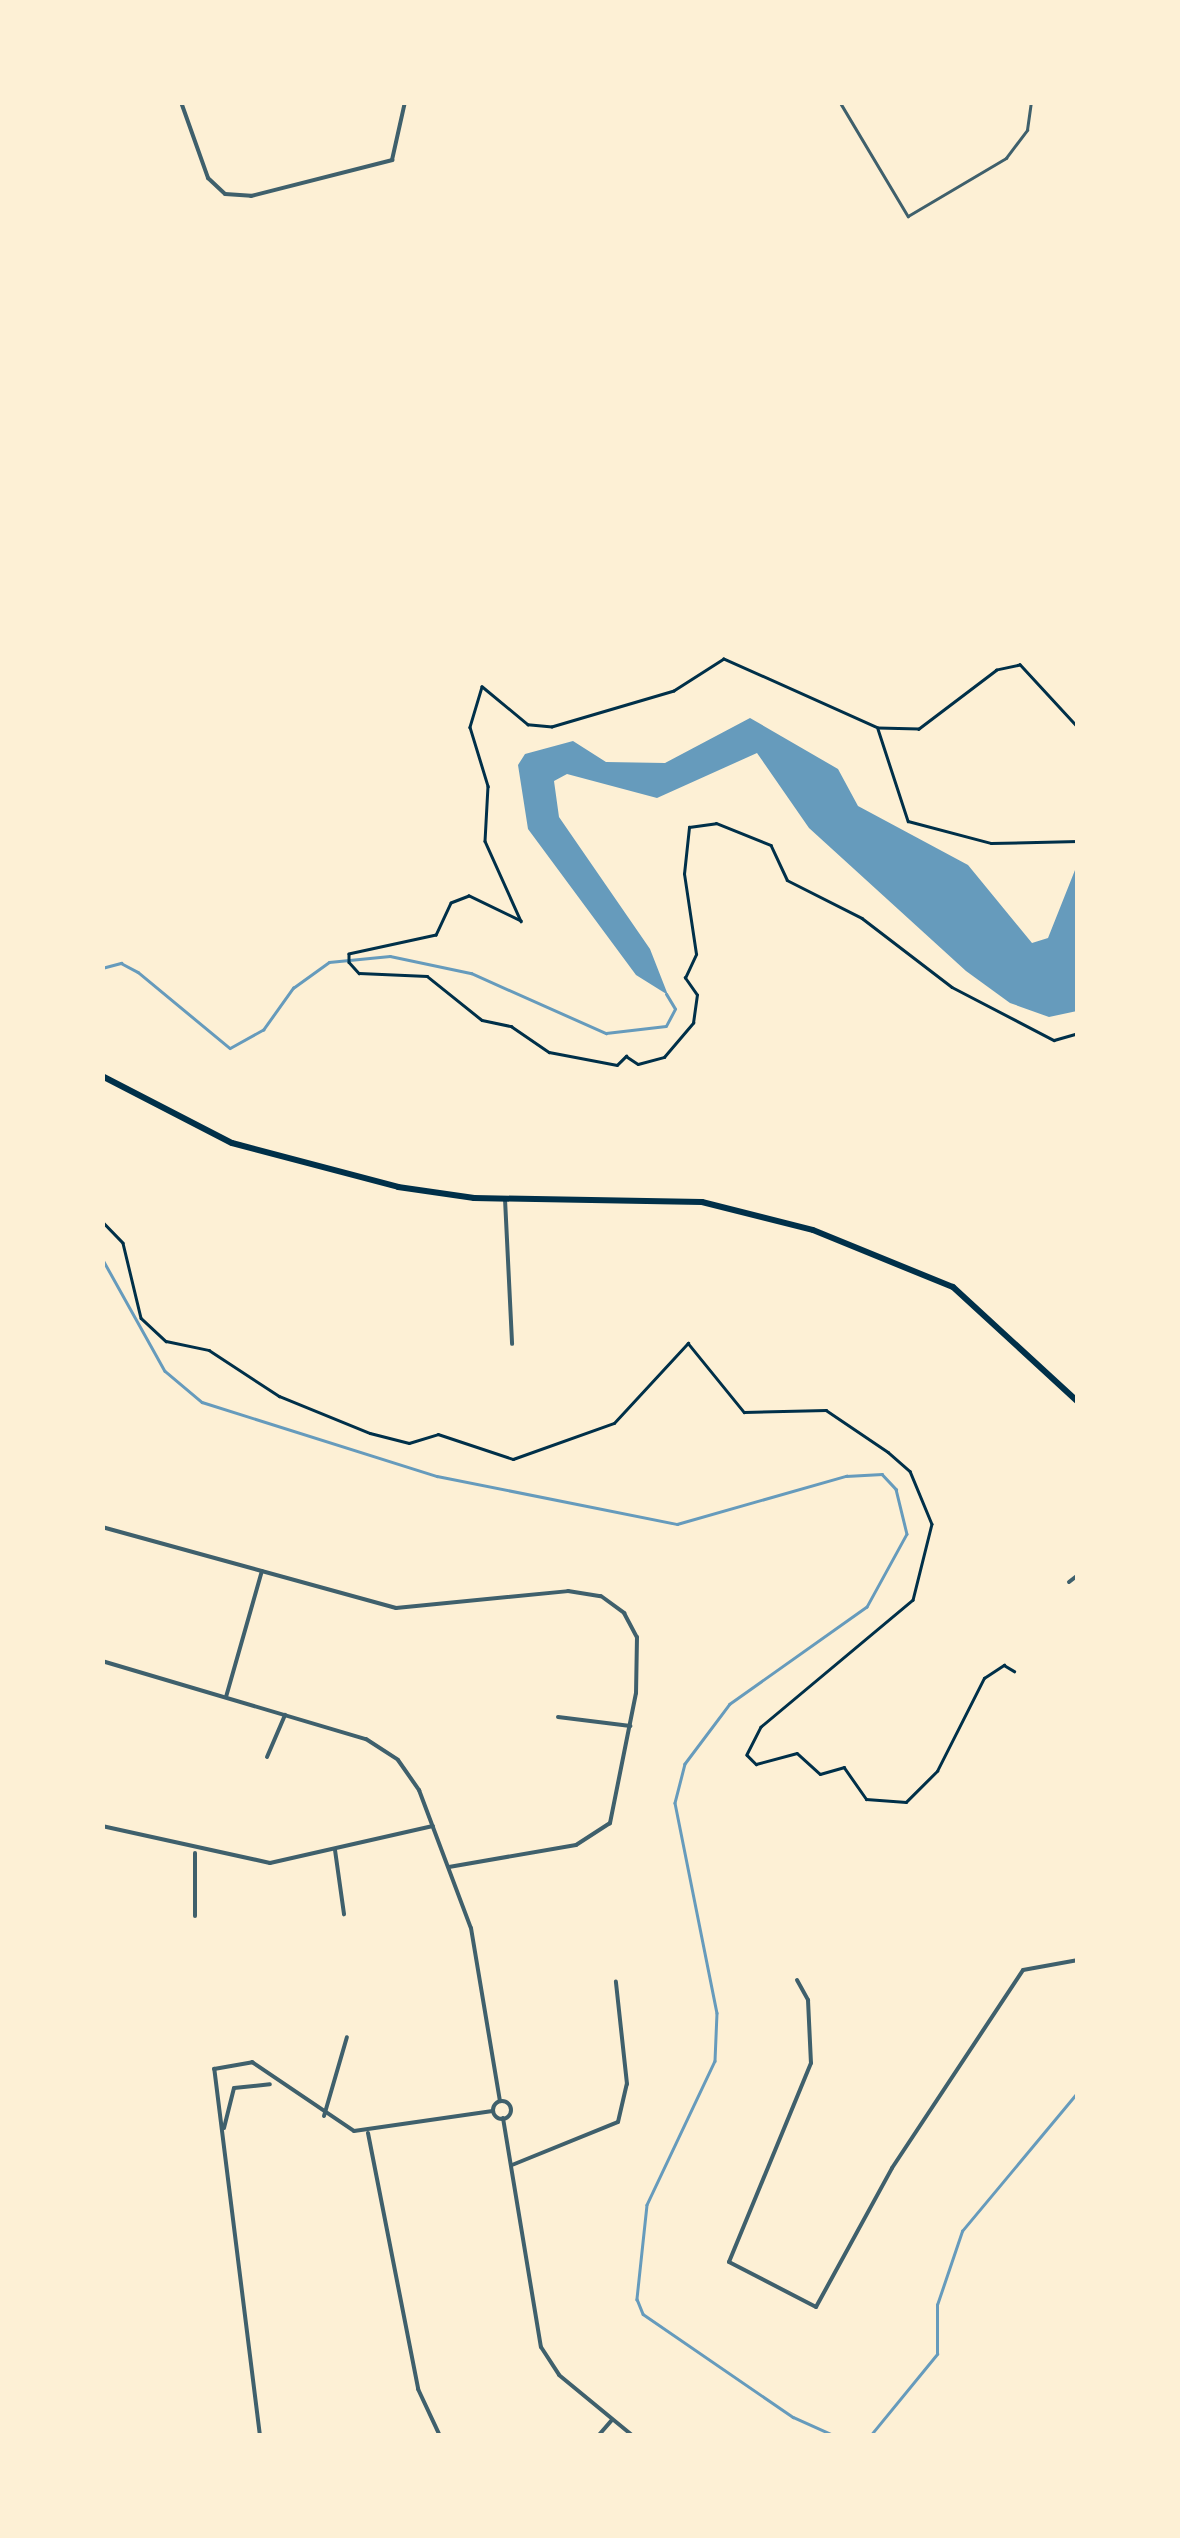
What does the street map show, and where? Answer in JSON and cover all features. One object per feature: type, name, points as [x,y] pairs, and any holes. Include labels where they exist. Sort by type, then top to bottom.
[{"type":"main road","points":[[102,1076],[256,1151],[427,1193],[505,1200],[702,1202],[902,1260],[970,1299],[1078,1402]]},
{"type":"street","points":[[181,102],[208,178],[226,194],[251,196],[392,160],[405,102]]},
{"type":"street","points":[[505,1200],[512,1344]]},
{"type":"street","points":[[102,1527],[396,1608],[546,1591],[600,1596],[636,1637],[630,1726],[615,1809],[602,1832],[449,1867]]},
{"type":"street","points":[[226,1698],[262,1571]]},
{"type":"street","points":[[1069,1582],[1078,1575]]},
{"type":"street","points":[[103,1663],[384,1748],[409,1773],[449,1867],[478,1960],[500,2101],[493,2111]]},
{"type":"street","points":[[267,1757],[285,1715]]},
{"type":"street","points":[[558,1716],[630,1726]]},
{"type":"street","points":[[102,1826],[195,1853],[270,1863],[433,1826]]},
{"type":"street","points":[[334,1850],[344,1914]]},
{"type":"street","points":[[194,1916],[195,1853]]},
{"type":"street","points":[[797,1980],[812,2063],[728,2262],[816,2308],[892,2168],[1023,1970],[1078,1960]]},
{"type":"street","points":[[512,2165],[618,2122],[628,2084],[616,1982]]},
{"type":"street","points":[[324,2116],[348,2038]]},
{"type":"street","points":[[260,2436],[214,2069],[244,2059],[274,2085],[324,2116],[368,2132],[493,2111],[503,2118],[541,2347],[559,2375],[633,2436]]},
{"type":"street","points":[[223,2132],[234,2088],[274,2085]]},
{"type":"street","points":[[500,2101],[510,2108],[503,2118]]},
{"type":"street","points":[[368,2132],[418,2389],[440,2436]]},
{"type":"street","points":[[598,2436],[613,2419]]},
{"type":"lane","points":[[840,102],[908,216],[1006,158],[1027,130],[1031,102]]},
{"type":"path","points":[[1078,728],[1020,665],[997,670],[941,721],[878,728],[724,659],[674,691],[552,728],[528,725],[482,688],[470,727],[488,786],[485,842],[521,921],[469,896],[452,903],[436,935],[350,954],[349,962],[360,973],[427,976],[482,1020],[511,1026],[548,1052],[618,1066],[626,1056],[638,1064],[664,1057],[693,1023],[696,995],[684,978],[696,954],[684,874],[689,827],[716,823],[771,845],[787,880],[862,918],[952,987],[1054,1040],[1078,1033]]},
{"type":"path","points":[[878,728],[908,821],[992,843],[1078,841]]},
{"type":"path","points":[[102,1221],[122,1242],[141,1318],[166,1340],[209,1350],[279,1396],[370,1433],[408,1443],[438,1434],[513,1459],[614,1423],[688,1342],[744,1412],[826,1410],[888,1452],[910,1471],[932,1524],[913,1600],[770,1718],[746,1755],[756,1764],[797,1753],[820,1774],[844,1767],[866,1799],[906,1802],[937,1771],[984,1678],[1004,1665],[1014,1671]]},
{"type":"water","points":[[750,718],[838,769],[858,806],[968,865],[1032,943],[1048,938],[1077,865],[1077,1011],[1049,1017],[1010,1003],[966,971],[809,828],[757,753],[657,798],[567,774],[554,781],[559,817],[650,949],[668,995],[636,975],[528,829],[518,765],[525,754],[573,741],[606,762],[665,763]]},
{"type":"waterway","points":[[102,968],[121,963],[138,972],[230,1048],[263,1030],[293,988],[329,962],[390,956],[471,973],[606,1033],[666,1026],[675,1009],[666,994]]},
{"type":"waterway","points":[[102,1258],[165,1371],[202,1402],[437,1476],[677,1524],[846,1476],[882,1474],[896,1489],[907,1534],[867,1607],[730,1704],[685,1764],[675,1803],[717,2013],[715,2061],[647,2205],[637,2299],[643,2314],[793,2417],[833,2435],[864,2436]]},
{"type":"waterway","points":[[870,2436],[937,2354],[937,2305],[962,2231],[1078,2092]]}]
